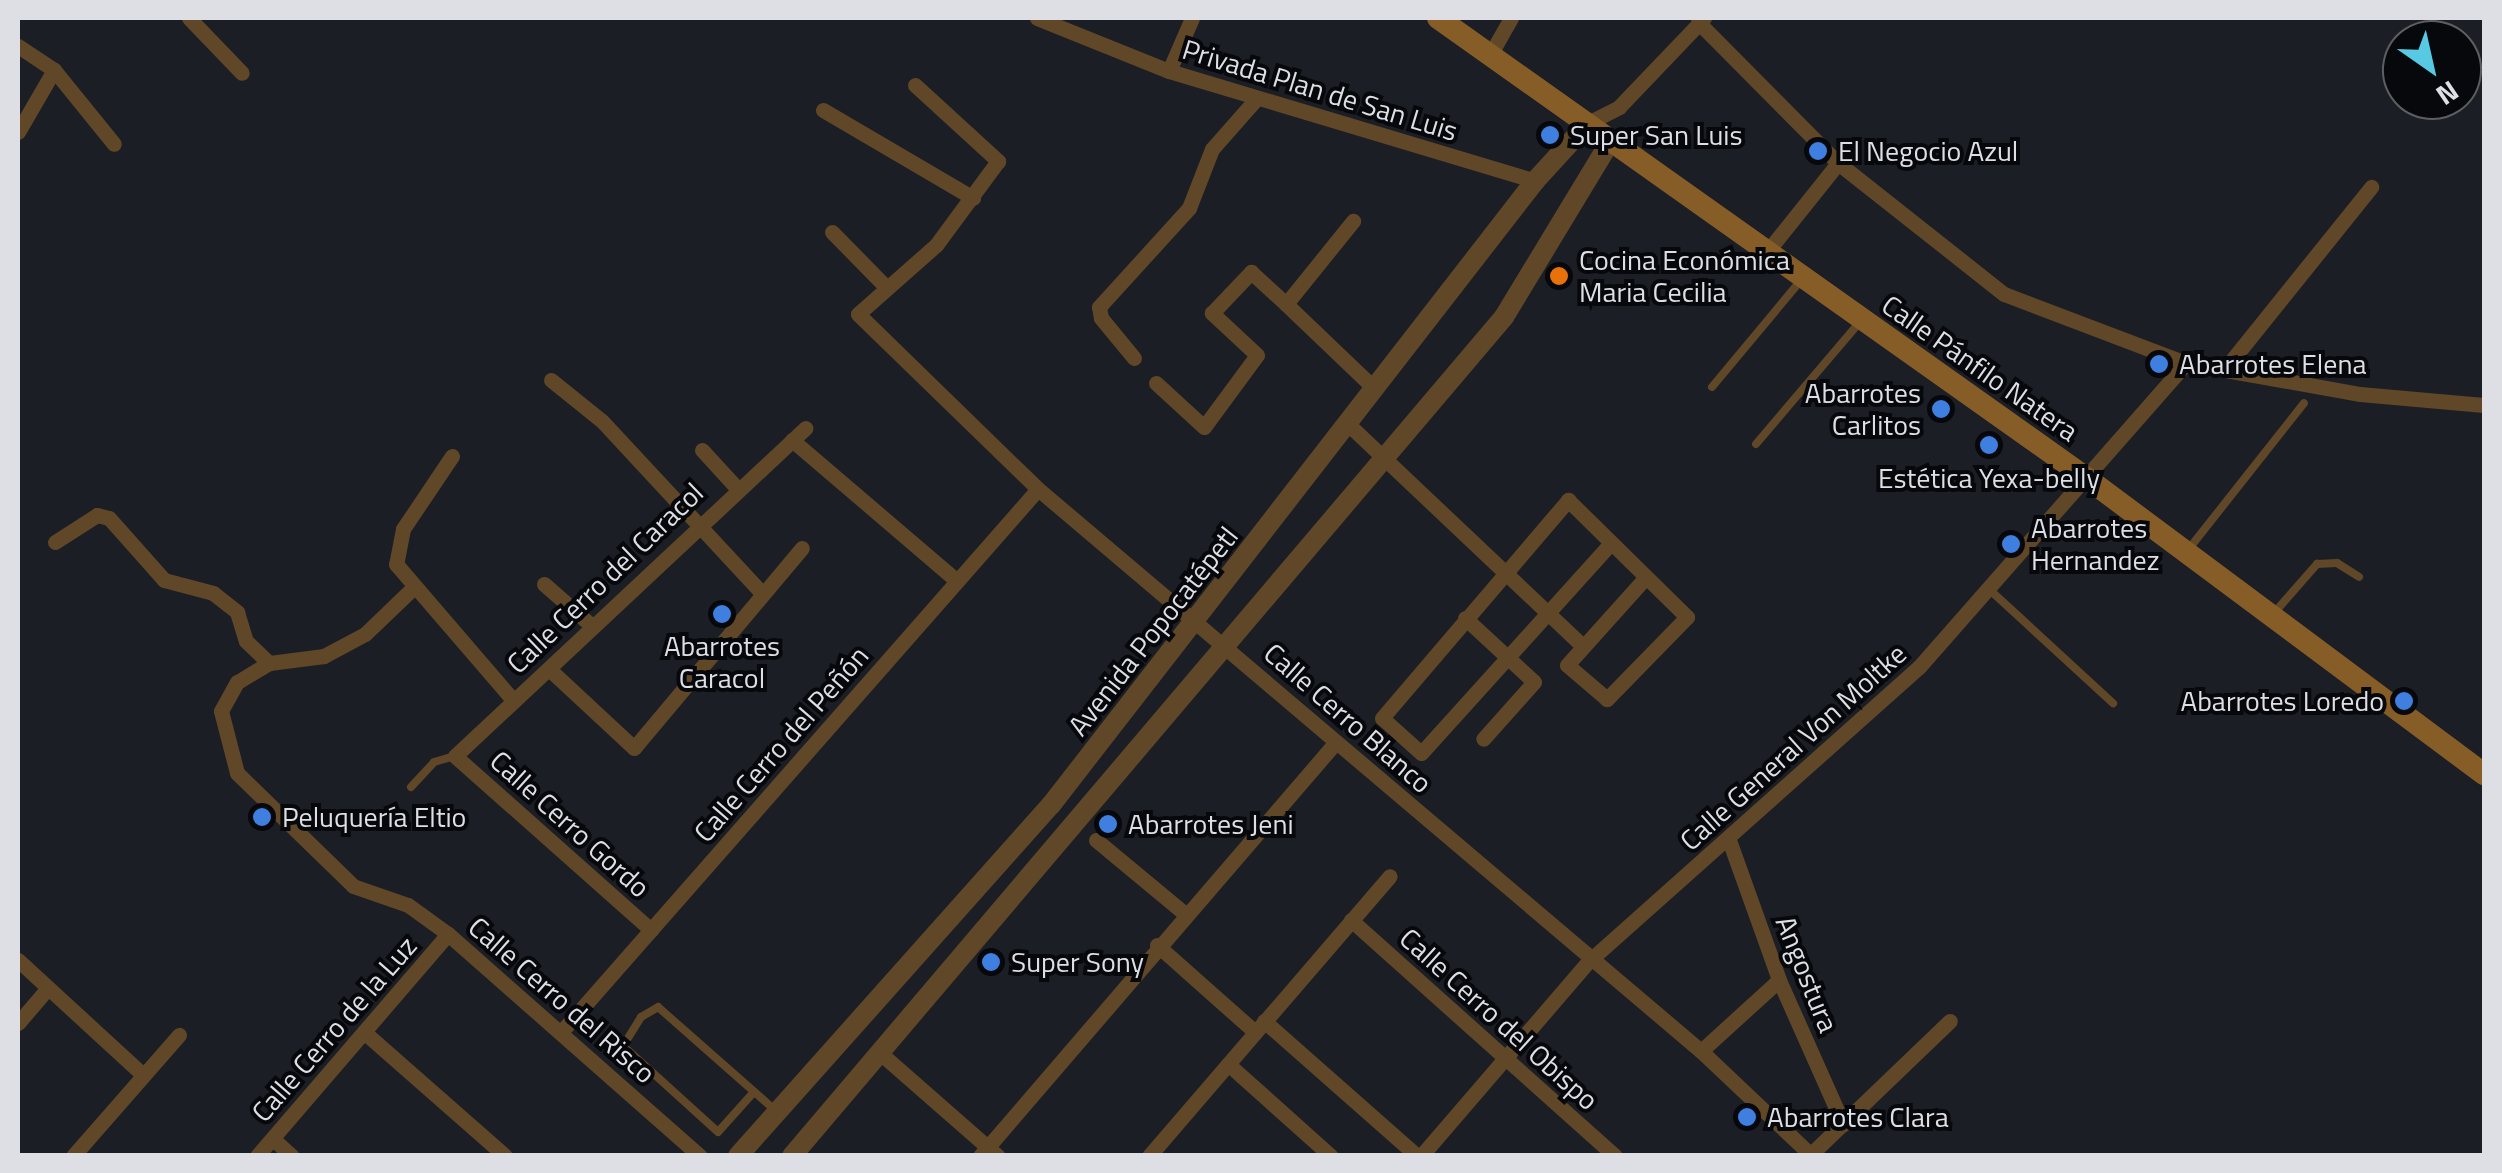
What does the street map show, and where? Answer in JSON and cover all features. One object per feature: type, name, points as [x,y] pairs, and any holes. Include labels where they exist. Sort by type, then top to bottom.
[{"type":"main road","name":"Calle Pánfilo Natera","points":[[1438,18],[1860,322],[2088,480],[2484,774]]},
{"type":"street","points":[[189,18],[242,73]]},
{"type":"street","name":"Privada Plan de San Luis","points":[[1040,18],[1169,71],[1535,182]]},
{"type":"street","points":[[1169,71],[1192,18]]},
{"type":"street","points":[[1490,55],[1511,18]]},
{"type":"street","points":[[1588,123],[1618,107],[1701,20],[1838,163],[2004,294],[2186,363],[2360,394],[2484,404]]},
{"type":"street","points":[[18,46],[54,70],[114,144]]},
{"type":"street","points":[[18,132],[54,70]]},
{"type":"street","points":[[832,232],[886,286],[936,245],[998,161],[914,86]]},
{"type":"street","points":[[1134,358],[1101,318],[1099,307],[1189,208],[1212,150],[1257,98]]},
{"type":"street","points":[[792,1156],[1504,317],[1584,179],[1612,140],[1618,107]]},
{"type":"street","points":[[823,110],[974,198]]},
{"type":"street","name":"Avenida Popocatépetl","points":[[738,1156],[1051,805],[1535,182],[1588,123]]},
{"type":"street","points":[[1557,159],[1584,179]]},
{"type":"street","points":[[1766,253],[1838,163]]},
{"type":"street","points":[[2224,370],[2371,187]]},
{"type":"street","points":[[1286,304],[1353,221]]},
{"type":"street","points":[[1156,384],[1204,426],[1257,354],[1212,313],[1251,272],[1376,390]]},
{"type":"street","name":"Calle Cerro Blanco","points":[[886,286],[858,314],[1038,489],[1225,644],[1589,961],[1701,1051],[1809,1154]]},
{"type":"street","name":"Calle General Von Moltke","points":[[1419,1156],[1589,961],[1729,840],[1919,666],[1991,591],[2186,363]]},
{"type":"street","points":[[551,380],[602,422],[763,594]]},
{"type":"street","points":[[1348,425],[1583,646]]},
{"type":"street","name":"Calle Cerro del Caracol","points":[[455,756],[736,486],[806,428]]},
{"type":"street","points":[[792,440],[957,581]]},
{"type":"street","points":[[702,450],[736,486]]},
{"type":"street","points":[[452,456],[396,548],[396,564],[513,700]]},
{"type":"street","name":"Calle Cerro del Peñón","points":[[562,1032],[1038,489]]},
{"type":"street","points":[[1611,543],[1421,753],[1382,718],[1568,500],[1687,617],[1607,699],[1567,665],[1646,577]]},
{"type":"street","points":[[56,542],[97,515],[109,518],[164,580],[213,593],[237,612],[246,641],[269,663],[324,656],[366,634],[414,587]]},
{"type":"street","points":[[549,669],[634,748],[802,548]]},
{"type":"street","points":[[544,584],[592,626]]},
{"type":"street","points":[[1465,618],[1534,682],[1483,739]]},
{"type":"street","name":"Calle Cerro del Risco","points":[[269,663],[237,682],[221,711],[237,773],[353,886],[408,905],[448,934],[700,1156]]},
{"type":"street","points":[[879,1052],[989,1152],[1184,913],[1336,742]]},
{"type":"street","name":"Calle Cerro Gordo","points":[[455,756],[651,930]]},
{"type":"street","points":[[1096,840],[1184,913]]},
{"type":"street","name":"Angostura","points":[[1729,840],[1779,980],[1843,1124]]},
{"type":"street","points":[[1149,1156],[1390,876]]},
{"type":"street","points":[[947,920],[974,944]]},
{"type":"street","name":"Calle Cerro del Obispo","points":[[1351,920],[1615,1156]]},
{"type":"street","name":"Calle Cerro de la Luz","points":[[257,1156],[448,934]]},
{"type":"street","points":[[1157,945],[1419,1156]]},
{"type":"street","points":[[18,960],[143,1075]]},
{"type":"street","points":[[1701,1051],[1779,980]]},
{"type":"street","points":[[18,1024],[48,988]]},
{"type":"street","points":[[1809,1154],[1950,1021]]},
{"type":"street","points":[[364,1032],[506,1156]]},
{"type":"street","points":[[73,1156],[179,1035]]},
{"type":"street","points":[[1228,1064],[1332,1156]]},
{"type":"street","points":[[273,1139],[292,1156]]},
{"type":"lane","points":[[1712,386],[1802,280]]},
{"type":"lane","points":[[1756,444],[1860,322]]},
{"type":"lane","points":[[2185,553],[2304,403]]},
{"type":"lane","points":[[2271,616],[2317,564],[2337,563],[2359,577]]},
{"type":"lane","points":[[1991,591],[2113,703]]},
{"type":"lane","points":[[411,787],[434,762],[455,756]]},
{"type":"lane","points":[[752,1093],[718,1132],[623,1046],[641,1017],[658,1007],[776,1112]]},
{"type":"place","name":"Super San Luis","points":[[1550,135]]},
{"type":"place","name":"El Negocio Azul","points":[[1818,151]]},
{"type":"place","name":"Cocina Económica Maria Cecilia","points":[[1559,276]]},
{"type":"place","name":"Abarrotes Elena","points":[[2159,364]]},
{"type":"place","name":"Abarrotes Carlitos","points":[[1941,409]]},
{"type":"place","name":"Estética Yexa-belly","points":[[1989,445]]},
{"type":"place","name":"Abarrotes Hernandez","points":[[2011,544]]},
{"type":"place","name":"Abarrotes Caracol","points":[[722,614]]},
{"type":"place","name":"Abarrotes Loredo","points":[[2404,701]]},
{"type":"place","name":"Peluquería Eltio","points":[[262,817]]},
{"type":"place","name":"Abarrotes Jeni","points":[[1108,824]]},
{"type":"place","name":"Super Sony","points":[[991,962]]},
{"type":"place","name":"Abarrotes Clara","points":[[1747,1117]]}]
